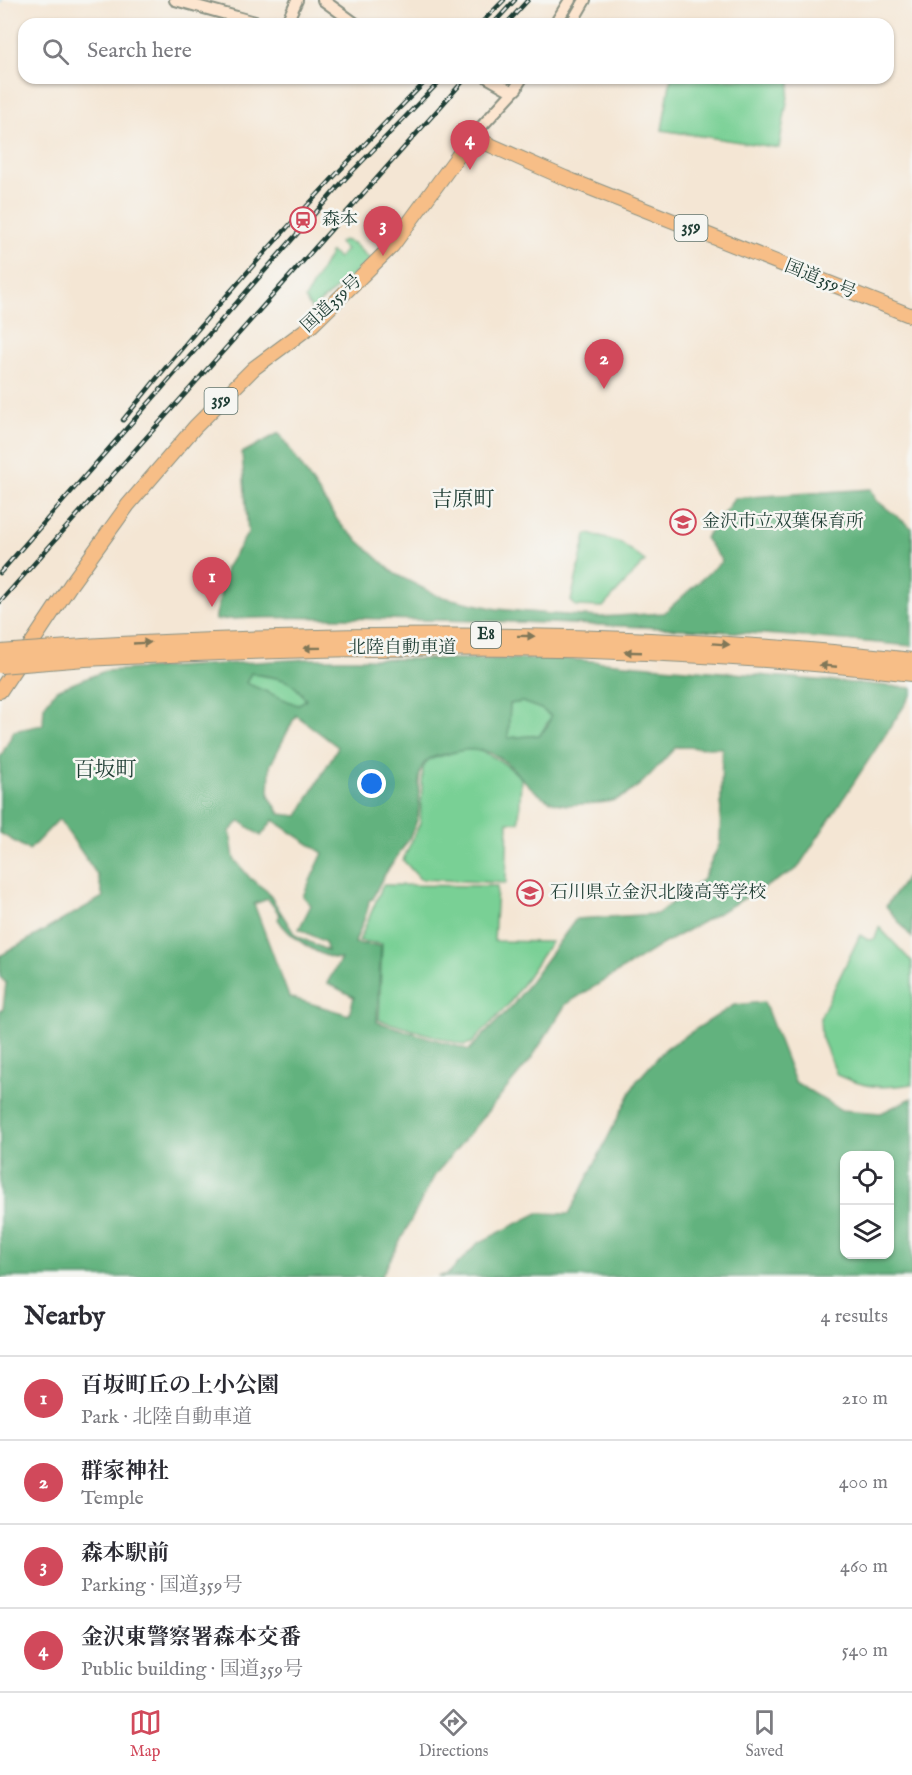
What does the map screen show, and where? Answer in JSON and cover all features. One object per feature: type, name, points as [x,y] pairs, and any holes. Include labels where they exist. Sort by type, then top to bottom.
[{"type":"highway","name":"国道359号","points":[[0,691],[71,584],[128,505],[188,435],[254,368],[312,325],[392,246],[472,137],[487,146],[912,316]]},
{"type":"highway","name":"北陸自動車道","points":[[0,652],[478,648],[887,664],[912,660]]},
{"type":"highway","name":"北陸自動車道","points":[[0,666],[84,652]]},
{"type":"highway","name":"北陸自動車道","points":[[887,664],[912,674]]},
{"type":"main road","points":[[175,0],[240,18]]},
{"type":"main road","points":[[289,18],[297,0]]},
{"type":"main road","points":[[323,0],[348,18]]},
{"type":"main road","points":[[559,18],[570,0]]},
{"type":"main road","points":[[574,18],[585,0]]},
{"type":"main road","points":[[499,84],[513,92]]},
{"type":"main road","points":[[513,92],[518,84]]},
{"type":"main road","points":[[472,137],[522,84]]},
{"type":"green space","points":[[670,84],[790,84],[779,148],[662,130]]},
{"type":"green space","points":[[343,240],[353,243],[371,260],[317,305],[314,313],[305,299],[331,252],[338,258],[346,250],[339,243]]},
{"type":"green space","points":[[279,433],[340,524],[395,574],[438,596],[497,609],[601,617],[664,613],[722,561],[705,538],[735,498],[871,489],[876,500],[912,528],[912,646],[734,632],[556,623],[326,618],[215,620],[226,568],[248,533],[242,453]]},
{"type":"green space","points":[[586,535],[621,543],[645,561],[603,607],[576,606],[571,601]]},
{"type":"green space","points":[[307,659],[567,659],[912,688],[912,694],[797,869],[663,944],[566,1004],[531,1059],[435,1175],[381,1277],[0,1277],[0,1011],[3,1009],[6,983],[0,977],[0,956],[103,897],[98,876],[59,819],[29,850],[0,833],[0,758],[14,731],[43,725],[44,706],[56,690],[105,671]],"holes":[[[251,673],[281,679],[294,686],[306,700],[297,705],[246,683]],[[522,702],[541,709],[551,716],[548,725],[540,735],[508,738],[510,704]],[[296,715],[338,747],[298,816],[280,814],[269,796],[270,766]],[[676,747],[722,748],[720,843],[703,879],[657,914],[576,919],[513,1005],[469,1050],[377,1022],[381,946],[355,943],[366,916],[369,900],[373,899],[382,878],[413,831],[419,807],[419,778],[425,762],[437,756],[469,750],[486,751],[511,767],[532,789],[560,804],[611,801],[624,796],[641,784]],[[273,820],[323,853],[303,896],[311,905],[299,929],[325,942],[328,951],[295,935],[268,892],[250,878],[234,859],[230,831],[240,821],[261,836]],[[268,899],[280,915],[278,919],[283,926],[297,939],[324,955],[341,959],[327,983],[354,997],[349,1015],[289,997],[254,904]]]},
{"type":"green space","points":[[251,673],[287,681],[306,700],[297,705],[246,683]]},
{"type":"green space","points":[[522,702],[541,709],[551,717],[540,735],[508,738],[510,704]]},
{"type":"green space","points":[[465,749],[495,758],[521,778],[519,822],[508,822],[506,883],[420,879],[403,860],[420,823],[423,768],[428,760]]},
{"type":"green space","points":[[912,870],[912,938],[886,906]]},
{"type":"green space","points":[[383,885],[497,886],[494,941],[551,942],[509,1004],[472,1043],[464,1045],[379,1020],[382,944],[359,941]]},
{"type":"green space","points":[[879,927],[912,962],[912,1084],[891,1087],[857,1083],[837,1075],[821,1036],[820,1018],[860,935],[868,940],[875,939]]},
{"type":"green space","points":[[764,1002],[795,1082],[841,1110],[881,1113],[912,1098],[912,1277],[437,1277],[448,1274],[478,1243],[538,1213],[569,1214],[636,1082],[666,1048],[734,1005]]},
{"type":"railway","points":[[486,18],[504,0]]},
{"type":"railway","points":[[498,18],[515,0]]},
{"type":"railway","points":[[512,18],[528,0]]},
{"type":"railway","points":[[123,420],[196,331],[272,245],[423,84]]},
{"type":"railway","points":[[0,573],[346,178],[437,84]]},
{"type":"railway","points":[[0,602],[461,84]]},
{"type":"place","name":"金沢東警察署森本交番","points":[[470,170]]},
{"type":"place","name":"森本","points":[[303,220]]},
{"type":"place","name":"森本駅前","points":[[383,256]]},
{"type":"place","name":"群家神社","points":[[604,389]]},
{"type":"place","name":"金沢市立双葉保育所","points":[[683,522]]},
{"type":"place","name":"百坂町丘の上小公園","points":[[212,607]]},
{"type":"place","name":"石川県立金沢北陵高等学校","points":[[530,893]]},
{"type":"district","name":"吉原町","points":[[463,500]]},
{"type":"district","name":"百坂町","points":[[105,770]]}]
